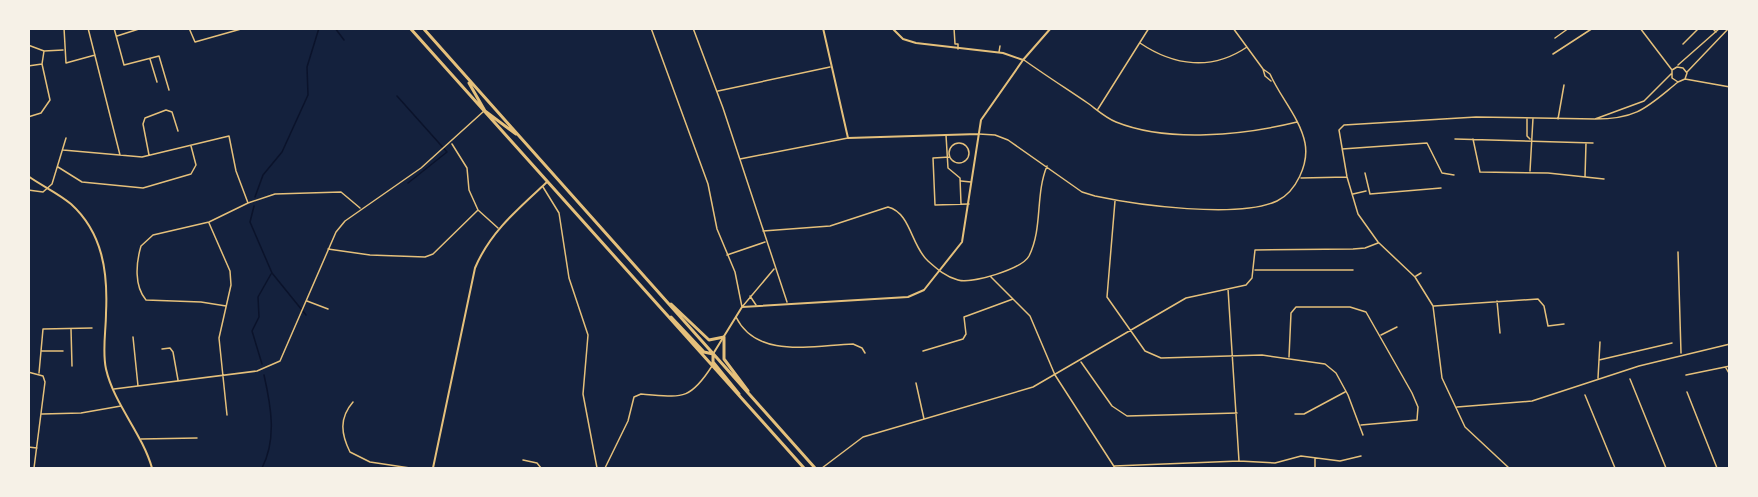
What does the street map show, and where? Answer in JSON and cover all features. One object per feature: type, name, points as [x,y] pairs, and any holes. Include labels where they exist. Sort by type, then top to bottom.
[{"type":"highway","points":[[410,28],[804,468]]},
{"type":"highway","points":[[423,28],[815,468]]},
{"type":"highway","points":[[468,79],[485,111],[505,128],[518,134]]},
{"type":"highway","points":[[667,301],[709,340],[724,337],[724,359],[750,396]]},
{"type":"highway","points":[[664,312],[706,353],[713,354]]},
{"type":"highway","points":[[713,354],[713,362],[740,397]]},
{"type":"street","points":[[64,28],[66,63],[95,55]]},
{"type":"street","points":[[88,28],[120,156]]},
{"type":"street","points":[[114,28],[124,65],[159,56],[169,90]]},
{"type":"street","points":[[116,36],[142,28]]},
{"type":"street","points":[[189,28],[195,42],[241,29]]},
{"type":"street","points":[[651,28],[708,184],[717,229],[735,272],[742,307]]},
{"type":"street","points":[[693,28],[740,159],[774,269],[789,304]]},
{"type":"street","points":[[823,28],[848,138]]},
{"type":"street","points":[[892,28],[903,39],[958,49],[999,52],[1023,60],[1113,121],[1159,134],[1263,130],[1297,122]]},
{"type":"street","points":[[954,28],[955,44],[958,44],[958,49]]},
{"type":"street","points":[[742,307],[908,297],[924,290],[941,272],[962,242],[978,134],[986,111],[1023,60],[1051,28]]},
{"type":"street","points":[[1098,110],[1149,28]]},
{"type":"street","points":[[740,159],[848,138],[946,134],[995,135],[1008,140],[1082,192],[1115,201],[1173,207],[1257,207],[1279,201],[1300,178],[1306,152],[1297,122],[1270,74],[1263,69],[1233,28]]},
{"type":"street","points":[[1555,38],[1569,28]]},
{"type":"street","points":[[1553,54],[1593,28]]},
{"type":"street","points":[[1640,28],[1672,70]]},
{"type":"street","points":[[1683,44],[1699,28]]},
{"type":"street","points":[[1712,28],[1717,32]]},
{"type":"street","points":[[1595,119],[1644,101],[1671,74],[1672,70],[1720,28]]},
{"type":"street","points":[[1685,79],[1686,73],[1729,28]]},
{"type":"street","points":[[1140,43],[1173,61],[1205,64],[1234,56],[1247,47]]},
{"type":"street","points":[[28,45],[44,51],[64,49]]},
{"type":"street","points":[[999,52],[1000,45]]},
{"type":"street","points":[[28,117],[41,113],[50,99],[42,64],[44,51]]},
{"type":"street","points":[[150,58],[157,82]]},
{"type":"street","points":[[28,66],[42,64]]},
{"type":"street","points":[[1677,66],[1683,68],[1686,73]]},
{"type":"street","points":[[717,91],[832,67]]},
{"type":"street","points":[[1263,69],[1265,76],[1272,81]]},
{"type":"street","points":[[1671,74],[1674,81],[1678,82]]},
{"type":"street","points":[[1509,468],[1466,427],[1456,408],[1441,375],[1433,306],[1415,277],[1378,242],[1358,214],[1341,149],[1340,126],[1439,118],[1595,119],[1640,112],[1653,105],[1678,82],[1685,79],[1730,87]]},
{"type":"street","points":[[1558,119],[1564,85]]},
{"type":"street","points":[[149,156],[143,124],[145,118],[166,111],[172,112],[177,131]]},
{"type":"street","points":[[113,389],[257,371],[280,361],[327,249],[345,220],[421,168],[485,111]]},
{"type":"street","points":[[1527,117],[1527,136],[1530,139]]},
{"type":"street","points":[[1530,172],[1530,139],[1533,118]]},
{"type":"street","points":[[946,134],[950,172],[959,176],[961,204]]},
{"type":"street","points":[[63,150],[120,156],[149,156],[229,136],[236,171],[248,203]]},
{"type":"street","points":[[28,190],[43,192],[48,189],[58,167],[66,138]]},
{"type":"street","points":[[1455,139],[1530,139],[1593,143]]},
{"type":"street","points":[[1473,139],[1479,172],[1530,172],[1604,179]]},
{"type":"street","points":[[1585,178],[1586,142]]},
{"type":"street","points":[[451,143],[467,168],[469,190],[478,210],[498,229]]},
{"type":"street","points":[[1341,149],[1427,143],[1442,173],[1454,175]]},
{"type":"street","points":[[951,144],[968,145],[968,161],[953,162],[949,157],[951,144]]},
{"type":"street","points":[[58,167],[82,182],[144,188],[191,174],[196,165],[190,145]]},
{"type":"street","points":[[949,157],[933,158],[935,205],[969,204]]},
{"type":"street","points":[[763,231],[830,226],[888,207],[902,214],[925,258],[941,272],[962,281],[990,276],[1018,267],[1029,257],[1038,217],[1040,182],[1047,166]]},
{"type":"street","points":[[1365,173],[1367,191]]},
{"type":"street","points":[[28,176],[72,205],[87,223],[100,246],[108,287],[104,359],[113,389],[140,439],[152,468]]},
{"type":"street","points":[[1300,178],[1347,177]]},
{"type":"street","points":[[433,468],[468,292],[480,255],[498,229],[548,181]]},
{"type":"street","points":[[960,181],[972,182]]},
{"type":"street","points":[[543,186],[559,213],[569,278],[588,335],[583,394],[597,468]]},
{"type":"street","points":[[1352,194],[1367,191],[1372,194],[1442,188]]},
{"type":"street","points":[[226,306],[195,301],[146,300],[140,293],[139,254],[147,240],[161,233],[209,222],[248,203],[286,192],[331,192],[348,196],[361,209]]},
{"type":"street","points":[[1115,201],[1107,297],[1128,331],[1145,351],[1161,358],[1231,356],[1289,358],[1325,364],[1336,373],[1363,435]]},
{"type":"street","points":[[327,249],[370,255],[425,257],[433,254],[478,210]]},
{"type":"street","points":[[209,222],[230,271],[231,285],[219,338],[226,415]]},
{"type":"street","points":[[726,255],[767,242]]},
{"type":"street","points":[[822,468],[863,437],[1033,387],[1186,298],[1246,285],[1254,271],[1254,251],[1353,249],[1365,248],[1378,242]]},
{"type":"street","points":[[1678,252],[1681,354]]},
{"type":"street","points":[[713,354],[750,295],[774,269]]},
{"type":"street","points":[[1254,271],[1353,270]]},
{"type":"street","points":[[1415,277],[1420,273]]},
{"type":"street","points":[[990,276],[1030,316],[1055,375],[1115,467],[1239,461],[1275,463],[1301,456],[1340,461],[1361,456]]},
{"type":"street","points":[[1228,288],[1239,461]]},
{"type":"street","points":[[750,295],[757,306]]},
{"type":"street","points":[[923,351],[963,339],[966,334],[964,317],[1014,299]]},
{"type":"street","points":[[1433,306],[1538,299],[1544,306],[1548,326],[1564,324]]},
{"type":"street","points":[[1497,300],[1500,333]]},
{"type":"street","points":[[306,301],[328,309]]},
{"type":"street","points":[[1289,358],[1291,314],[1296,307],[1361,309],[1371,318],[1412,393],[1418,407],[1417,420],[1360,425]]},
{"type":"street","points":[[736,316],[749,334],[782,348],[853,344],[862,348],[865,353]]},
{"type":"street","points":[[1380,335],[1397,327]]},
{"type":"street","points":[[71,328],[72,366]]},
{"type":"street","points":[[34,468],[45,382],[39,374],[43,329],[92,328]]},
{"type":"street","points":[[133,337],[138,386]]},
{"type":"street","points":[[1598,379],[1600,342]]},
{"type":"street","points":[[1599,360],[1672,343]]},
{"type":"street","points":[[1456,408],[1532,401],[1681,354],[1730,344]]},
{"type":"street","points":[[162,349],[170,348],[173,352],[178,381]]},
{"type":"street","points":[[41,351],[63,351]]},
{"type":"street","points":[[1080,361],[1112,406],[1127,416],[1237,413]]},
{"type":"street","points":[[605,468],[628,421],[634,397],[641,394],[683,396],[694,391],[712,366]]},
{"type":"street","points":[[1686,375],[1730,366]]},
{"type":"street","points":[[1726,367],[1730,375]]},
{"type":"street","points":[[28,372],[39,374]]},
{"type":"street","points":[[1630,379],[1666,468]]},
{"type":"street","points":[[916,382],[924,420]]},
{"type":"street","points":[[1295,414],[1304,414],[1345,391]]},
{"type":"street","points":[[1687,392],[1717,468]]},
{"type":"street","points":[[1585,395],[1615,468]]},
{"type":"street","points":[[353,402],[346,410],[342,430],[350,452],[370,462],[410,468]]},
{"type":"street","points":[[41,414],[81,413],[122,406]]},
{"type":"street","points":[[140,439],[197,438]]},
{"type":"street","points":[[28,447],[36,448]]},
{"type":"street","points":[[1315,468],[1316,458]]},
{"type":"street","points":[[523,460],[537,464],[541,468]]},
{"type":"waterway","points":[[255,197],[263,175],[282,152],[308,95],[307,67],[319,28]]},
{"type":"waterway","points":[[335,28],[344,40]]},
{"type":"waterway","points":[[397,96],[447,152],[408,183]]},
{"type":"waterway","points":[[254,206],[250,222],[272,273],[306,315]]},
{"type":"waterway","points":[[262,364],[252,331],[259,317],[258,297],[271,274]]},
{"type":"waterway","points":[[262,468],[270,446],[271,434],[269,399],[264,375]]}]
